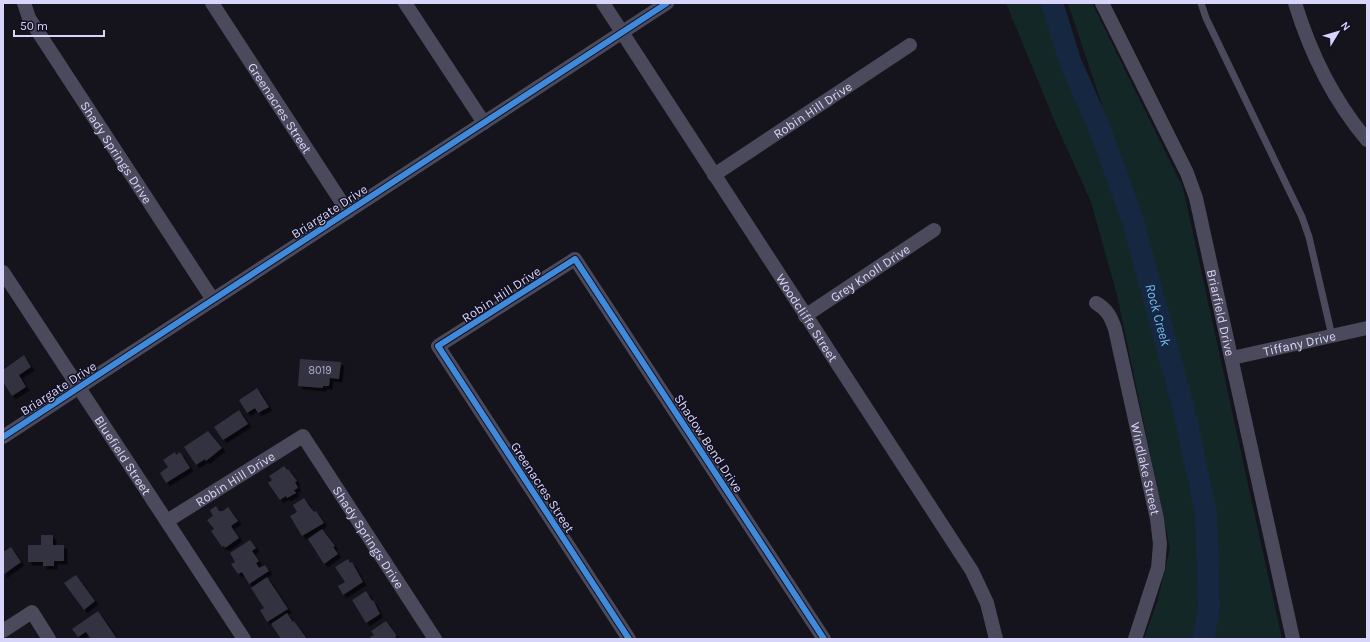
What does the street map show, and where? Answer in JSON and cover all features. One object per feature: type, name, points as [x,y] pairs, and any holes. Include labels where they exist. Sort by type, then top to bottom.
[{"type":"street","name":"Shady Springs Drive","points":[[24,3],[33,25],[213,300]]},
{"type":"street","name":"Greenacres Street","points":[[212,3],[348,212]]},
{"type":"street","points":[[405,3],[484,123]]},
{"type":"street","name":"Woodcliffe Street","points":[[603,3],[972,571],[987,603],[996,639]]},
{"type":"street","name":"Briargate Drive","points":[[3,437],[667,3]]},
{"type":"street","name":"Briarfield Drive","points":[[1102,3],[1187,173],[1196,198],[1294,639]]},
{"type":"street","points":[[1295,3],[1308,37],[1332,90],[1367,140]]},
{"type":"street","name":"Robin Hill Drive","points":[[714,175],[910,46]]},
{"type":"street","name":"Grey Knoll Drive","points":[[805,316],[934,230]]},
{"type":"street","name":"Robin Hill Drive","points":[[438,346],[575,259]]},
{"type":"street","name":"Shadow Bend Drive","points":[[575,259],[824,639]]},
{"type":"street","name":"Bluefield Street","points":[[3,272],[244,639]]},
{"type":"street","name":"Windlake Street","points":[[1096,303],[1103,307],[1110,315],[1115,329],[1157,519],[1160,544],[1158,568],[1135,639]]},
{"type":"street","name":"Tiffany Drive","points":[[1232,358],[1367,328]]},
{"type":"street","name":"Greenacres Street","points":[[438,346],[629,639]]},
{"type":"street","name":"Shady Springs Drive","points":[[303,436],[435,639]]},
{"type":"street","name":"Robin Hill Drive","points":[[167,522],[303,436]]},
{"type":"street","points":[[3,631],[32,612],[49,639]]},
{"type":"lane","points":[[1201,3],[1206,18],[1302,217],[1332,336]]},
{"type":"green space","points":[[1006,3],[1046,3],[1064,53],[1102,105],[1068,3],[1092,3],[1183,188],[1282,639],[1144,639],[1158,599],[1170,548],[1117,295],[1091,202],[1055,122]]},
{"type":"building","points":[[24,355],[31,367],[19,375],[26,387],[12,396],[3,382],[3,370]]},
{"type":"building","points":[[300,359],[341,362],[339,379],[330,378],[329,386],[323,386],[323,388],[298,386]]},
{"type":"building","points":[[257,388],[269,407],[258,413],[255,408],[247,413],[239,400]]},
{"type":"building","points":[[239,410],[248,424],[223,440],[214,427]]},
{"type":"building","points":[[208,431],[222,448],[206,461],[205,459],[196,465],[184,447]]},
{"type":"building","points":[[175,452],[176,455],[180,452],[190,468],[166,483],[160,473],[168,467],[163,460]]},
{"type":"building","points":[[284,466],[297,481],[295,482],[298,488],[294,490],[296,493],[287,498],[286,496],[280,500],[268,483],[272,480],[269,476]]},
{"type":"building","points":[[304,498],[314,512],[316,511],[324,523],[302,536],[290,516],[297,512],[293,505]]},
{"type":"building","points":[[216,506],[219,511],[223,511],[228,507],[238,521],[231,526],[239,538],[225,548],[224,546],[222,547],[211,531],[214,529],[207,520],[213,516],[210,510]]},
{"type":"building","points":[[322,529],[335,546],[333,547],[338,554],[324,564],[308,539]]},
{"type":"building","points":[[41,535],[53,535],[53,545],[64,545],[64,561],[54,561],[54,566],[43,566],[43,562],[28,562],[28,545],[41,545]]},
{"type":"building","points":[[250,540],[256,548],[252,551],[259,561],[256,563],[259,568],[265,565],[269,571],[249,584],[242,572],[238,574],[231,564],[235,562],[230,553]]},
{"type":"building","points":[[11,547],[21,562],[3,575],[3,552]]},
{"type":"building","points":[[348,559],[350,563],[352,562],[363,582],[343,595],[338,586],[345,582],[335,567]]},
{"type":"building","points":[[76,575],[95,601],[84,610],[64,583]]},
{"type":"building","points":[[267,577],[288,609],[267,622],[260,610],[264,608],[251,588]]},
{"type":"building","points":[[366,591],[372,601],[373,600],[380,614],[366,623],[352,600]]},
{"type":"building","points":[[98,611],[117,639],[91,639],[86,632],[78,637],[72,629]]},
{"type":"building","points":[[287,613],[307,639],[281,639],[271,624]]},
{"type":"building","points":[[386,621],[397,636],[395,636],[397,639],[371,639],[370,637],[374,635],[371,631]]},
{"type":"waterway","name":"Rock Creek","points":[[1052,3],[1070,61],[1101,132],[1133,221],[1184,410],[1206,513],[1209,609],[1203,639]]},
{"type":"cycle path","points":[[3,437],[667,3]]},
{"type":"cycle path","points":[[629,639],[438,346],[575,259],[824,639]]}]
